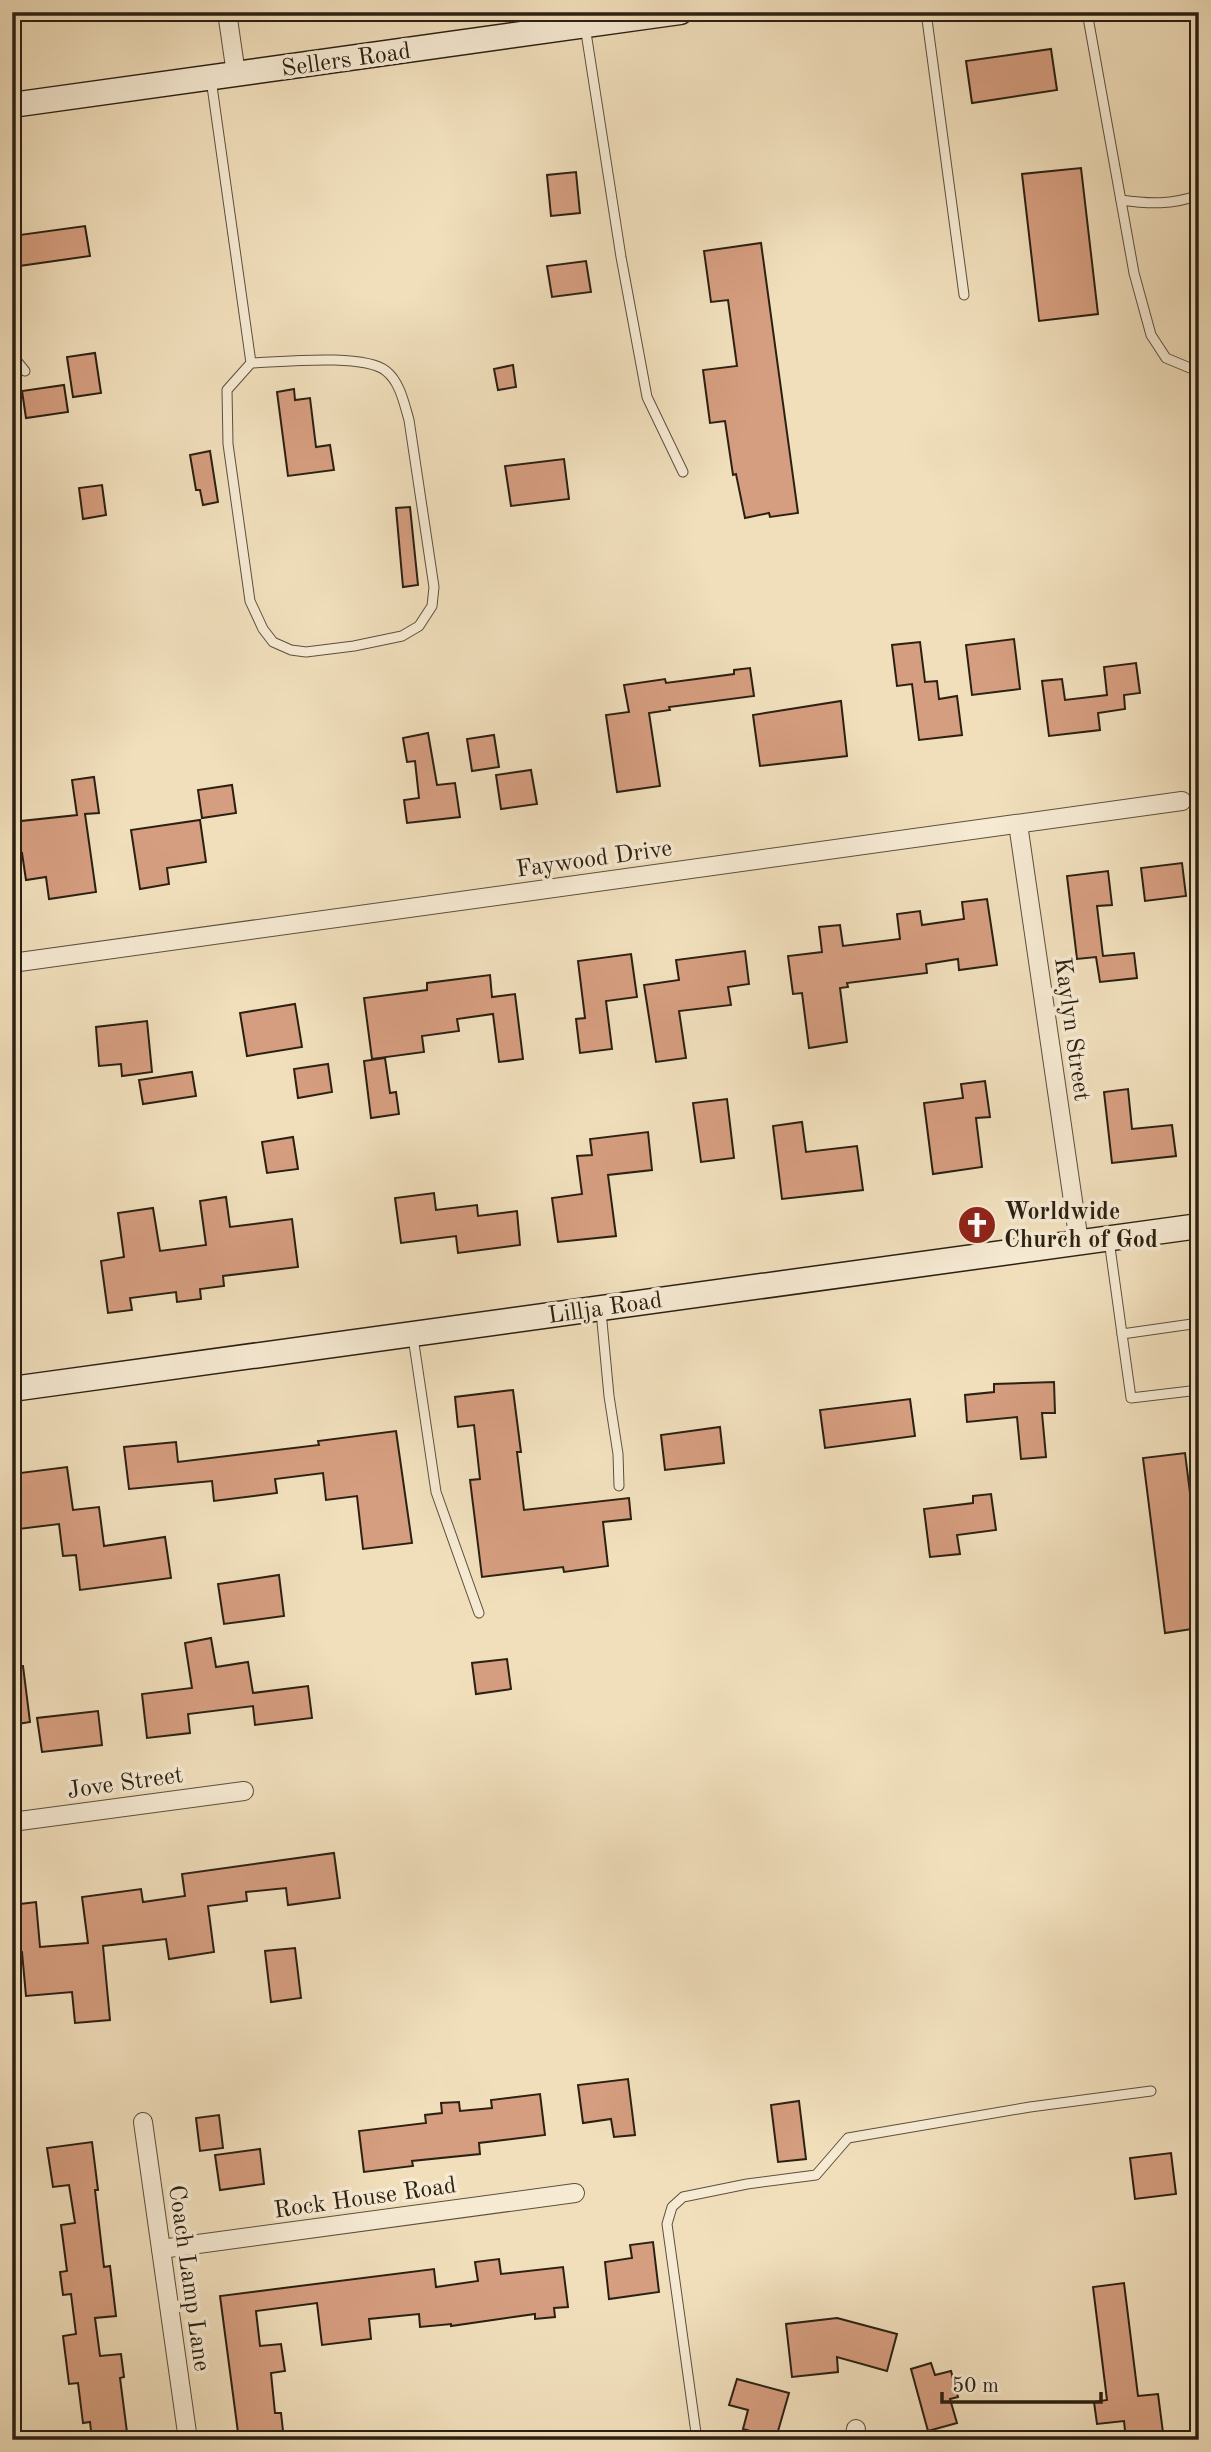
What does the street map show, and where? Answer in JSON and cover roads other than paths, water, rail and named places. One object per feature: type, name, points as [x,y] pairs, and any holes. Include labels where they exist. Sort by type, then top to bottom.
[{"type":"street","points":[[227,12],[236,74]]},
{"type":"street","name":"Sellers Road","points":[[12,104],[236,74],[531,23],[584,26],[671,13]]},
{"type":"street","name":"Faywood Drive","points":[[12,963],[1182,801]]},
{"type":"street","name":"Kaylyn Street","points":[[1018,824],[1079,1242]]},
{"type":"street","name":"Lillja Road","points":[[12,1388],[1199,1226]]},
{"type":"street","name":"Jove Street","points":[[12,1822],[244,1791]]},
{"type":"street","name":"Coach Lamp Lane","points":[[143,2122],[188,2440]]},
{"type":"street","name":"Rock House Road","points":[[161,2249],[575,2193]]},
{"type":"lane","points":[[926,12],[964,295]]},
{"type":"lane","points":[[1087,12],[1134,273],[1151,335],[1166,358],[1199,369]]},
{"type":"lane","points":[[584,26],[621,257],[647,397],[683,472]]},
{"type":"lane","points":[[211,77],[251,363],[227,390],[228,444],[250,601],[263,629],[273,642],[291,650],[306,652],[354,646],[402,636],[419,626],[432,606],[433,587],[409,420],[396,382],[386,370],[373,364],[348,360],[251,363]]},
{"type":"lane","points":[[1121,201],[1153,204],[1182,201],[1199,195]]},
{"type":"lane","points":[[12,347],[16,360],[25,371]]},
{"type":"lane","points":[[1109,1238],[1131,1398],[1199,1390]]},
{"type":"lane","points":[[600,1308],[618,1454],[619,1486]]},
{"type":"lane","points":[[1122,1334],[1199,1322]]},
{"type":"lane","points":[[413,1333],[436,1492],[479,1613]]},
{"type":"lane","points":[[697,2440],[667,2224],[672,2207],[683,2197],[747,2184],[816,2175],[848,2138],[1030,2107],[1151,2091]]},
{"type":"place","name":"Worldwide Church of God","points":[[977,1225]]}]
